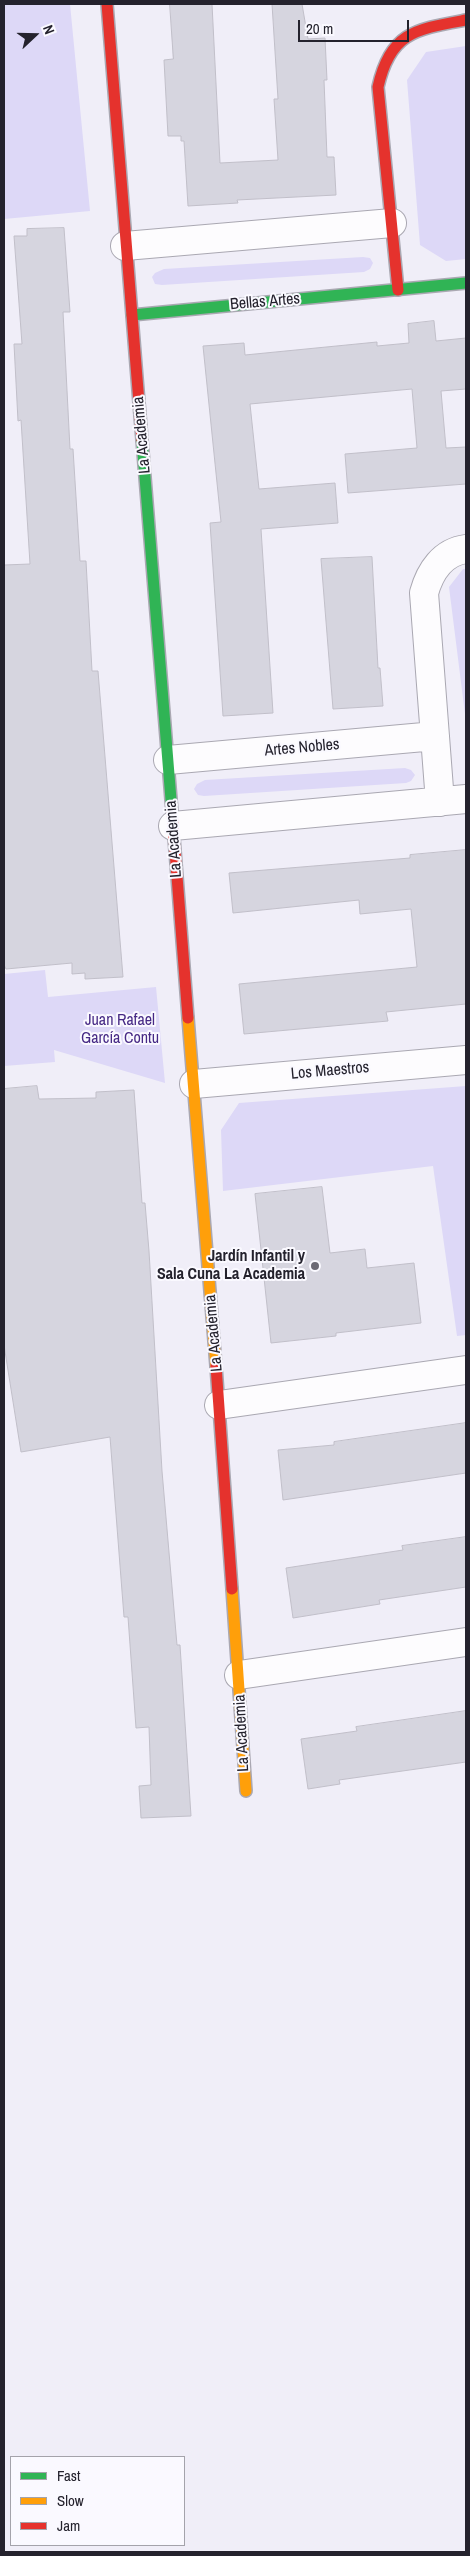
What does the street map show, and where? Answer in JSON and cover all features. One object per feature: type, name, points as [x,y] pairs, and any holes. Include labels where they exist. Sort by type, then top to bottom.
[{"type":"street","name":"La Academia","points":[[107,4],[219,1405],[246,1791]]},
{"type":"street","points":[[398,290],[378,87],[380,72],[390,51],[408,34],[419,29],[466,20]]},
{"type":"street","points":[[125,246],[392,223]]},
{"type":"street","name":"Bellas Artes","points":[[132,315],[466,283]]},
{"type":"street","points":[[440,802],[424,593],[427,581],[440,562],[458,550],[466,549]]},
{"type":"street","name":"Artes Nobles","points":[[168,760],[435,736]]},
{"type":"street","points":[[173,826],[466,799]]},
{"type":"street","name":"Los Maestros","points":[[194,1084],[466,1060]]},
{"type":"street","points":[[219,1405],[466,1370]]},
{"type":"street","name":"La Academia","points":[[239,1675],[466,1642]]},
{"type":"green space","points":[[4,4],[70,4],[90,211],[4,219]]},
{"type":"green space","points":[[466,46],[466,259],[446,261],[420,245],[407,80],[426,52]]},
{"type":"green space","points":[[370,258],[373,263],[370,269],[364,272],[162,285],[155,284],[152,277],[155,273],[164,269]]},
{"type":"green space","points":[[463,569],[466,569],[466,722],[449,587]]},
{"type":"green space","points":[[405,768],[411,770],[415,775],[411,781],[406,783],[204,796],[198,795],[194,789],[197,784],[205,780]]},
{"type":"green space","name":"Juan Rafael García Contu","points":[[45,970],[48,997],[156,987],[165,1083],[54,1050],[55,1062],[4,1066],[4,974]]},
{"type":"green space","points":[[466,1086],[466,1335],[457,1336],[433,1166],[223,1191],[221,1130],[239,1103]]},
{"type":"building","points":[[170,4],[212,4],[220,163],[278,160],[274,99],[278,99],[272,4],[302,4],[308,39],[325,38],[327,80],[324,80],[327,157],[334,157],[336,195],[237,200],[238,203],[188,206],[184,141],[181,141],[181,136],[168,136],[164,60],[173,59]]},
{"type":"building","points":[[64,228],[70,312],[63,312],[70,449],[73,449],[80,561],[86,561],[92,671],[98,671],[123,977],[85,979],[85,973],[72,974],[72,963],[6,969],[4,965],[4,565],[30,564],[21,420],[18,421],[14,344],[22,344],[14,236],[27,236],[27,229]]},
{"type":"building","points":[[434,321],[436,341],[466,338],[466,389],[441,391],[446,448],[466,447],[466,484],[348,493],[345,454],[417,448],[412,389],[250,404],[259,489],[335,483],[338,523],[261,529],[273,713],[223,716],[210,523],[221,522],[203,346],[244,343],[245,355],[377,342],[377,346],[409,343],[408,324]]},
{"type":"building","points":[[372,557],[378,668],[380,668],[383,706],[333,709],[321,559]]},
{"type":"building","points":[[466,850],[466,1004],[386,1012],[388,1021],[244,1034],[239,984],[417,967],[411,909],[360,914],[359,900],[233,913],[229,873],[410,858],[410,855]]},
{"type":"building","points":[[37,1086],[39,1099],[96,1098],[96,1092],[134,1090],[142,1203],[145,1203],[149,1251],[162,1471],[177,1645],[180,1645],[191,1816],[141,1818],[139,1786],[151,1785],[149,1727],[136,1728],[128,1617],[124,1617],[110,1437],[21,1452],[4,1345],[4,1089]]},
{"type":"building","name":"Jardín Infantil y Sala Cuna La Academia","points":[[322,1187],[330,1253],[365,1249],[367,1268],[414,1263],[421,1323],[336,1333],[336,1336],[271,1343],[255,1194]]},
{"type":"building","points":[[466,1423],[466,1473],[283,1500],[278,1450],[334,1445],[334,1442]]},
{"type":"building","points":[[466,1537],[466,1587],[379,1600],[380,1604],[293,1618],[286,1568],[403,1550],[402,1546]]},
{"type":"building","points":[[466,1711],[466,1762],[339,1780],[340,1784],[308,1789],[301,1739],[357,1731],[356,1727]]},
{"type":"traffic: fast","points":[[132,315],[466,283]]},
{"type":"traffic: fast","points":[[142,440],[172,812]]},
{"type":"traffic: slow","points":[[188,1018],[216,1366]]},
{"type":"traffic: slow","points":[[232,1589],[246,1791]]},
{"type":"traffic: jam","points":[[107,4],[142,440]]},
{"type":"traffic: jam","points":[[398,290],[378,87],[383,69],[390,55],[398,44],[408,36],[433,27],[466,20]]},
{"type":"traffic: jam","points":[[172,812],[188,1018]]},
{"type":"traffic: jam","points":[[216,1366],[232,1589]]},
{"type":"place","name":"Jardín Infantil y Sala Cuna La Academia","points":[[315,1266]]}]
